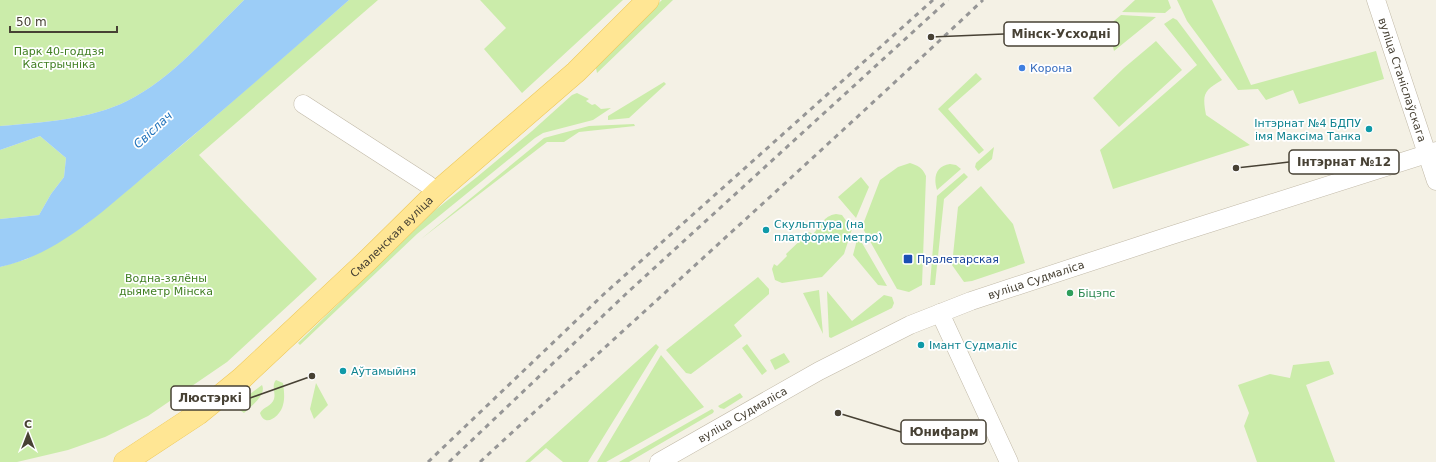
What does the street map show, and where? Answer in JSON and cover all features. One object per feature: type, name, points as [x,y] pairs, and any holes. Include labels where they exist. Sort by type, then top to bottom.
[{"type":"main road","name":"Смаленская вуліца","points":[[125,462],[198,414],[242,378],[368,260],[437,192],[576,72],[648,0]]},
{"type":"street","name":"вуліца Станіслаўскага","points":[[1376,0],[1432,152],[1436,181]]},
{"type":"street","points":[[303,104],[437,192]]},
{"type":"street","name":"вуліца Судмаліса","points":[[659,462],[819,372],[910,324],[972,301],[1169,236],[1432,152]]},
{"type":"street","points":[[940,313],[1009,462]]},
{"type":"green space","name":"Парк 40-годдзя Кастрычніка","points":[[0,0],[244,0],[175,68],[144,91],[127,101],[98,112],[82,116],[48,122],[0,126]]},
{"type":"green space","name":"Водна-зялёны дыяметр Мінска","points":[[349,0],[378,0],[199,155],[317,279],[227,362],[148,416],[105,437],[68,450],[17,462],[0,462],[0,267],[27,259],[85,225],[187,141]]},
{"type":"green space","points":[[480,0],[623,0],[522,93],[484,49],[506,28]]},
{"type":"green space","points":[[662,0],[673,0],[597,73],[595,63]]},
{"type":"green space","points":[[1135,0],[1168,0],[1171,8],[1165,13],[1122,12]]},
{"type":"green space","points":[[1177,0],[1212,0],[1251,85],[1376,51],[1384,79],[1299,104],[1293,90],[1266,100],[1258,89],[1238,90],[1187,21]]},
{"type":"green space","points":[[1121,15],[1156,17],[1114,51],[1108,26]]},
{"type":"green space","points":[[1173,18],[1177,20],[1222,80],[1211,87],[1206,93],[1204,102],[1206,115],[1250,145],[1113,189],[1100,150],[1197,65],[1164,24]]},
{"type":"green space","points":[[1156,41],[1182,70],[1119,127],[1093,98],[1124,68]]},
{"type":"green space","points":[[976,73],[982,79],[948,109],[984,150],[979,154],[938,109]]},
{"type":"green space","points":[[664,82],[666,84],[629,118],[608,120],[608,116]]},
{"type":"green space","points":[[577,93],[589,99],[586,101],[592,105],[595,104],[601,109],[611,108],[593,120],[543,133],[535,138],[417,234],[300,345],[298,343],[434,211],[532,131],[572,95]]},
{"type":"green space","points":[[634,124],[635,126],[579,132],[564,142],[547,142],[421,239],[544,138],[589,126]]},
{"type":"green space","points":[[40,136],[66,158],[64,177],[51,194],[39,215],[0,219],[0,150]]},
{"type":"green space","points":[[994,147],[992,159],[978,171],[975,167],[976,163]]},
{"type":"green space","points":[[910,163],[920,167],[926,176],[922,285],[909,292],[897,289],[862,227],[880,180],[898,167]]},
{"type":"green space","points":[[950,164],[956,165],[961,169],[937,190],[935,181],[937,173],[942,167]]},
{"type":"green space","points":[[964,173],[968,177],[944,199],[935,285],[930,285],[937,196]]},
{"type":"green space","points":[[861,177],[869,187],[856,218],[838,197]]},
{"type":"green space","points":[[981,186],[1013,224],[1025,263],[972,281],[964,282],[952,265],[958,207]]},
{"type":"green space","points":[[836,214],[842,215],[852,229],[844,254],[822,277],[782,283],[775,280],[772,269],[774,264],[777,266],[787,256],[786,254],[809,232],[813,234],[825,219]]},
{"type":"green space","points":[[858,236],[887,286],[878,285],[853,255]]},
{"type":"green space","points":[[758,277],[769,289],[769,294],[734,325],[742,336],[691,374],[686,373],[666,350]]},
{"type":"green space","points":[[819,290],[823,334],[803,293]]},
{"type":"green space","points":[[827,291],[852,321],[884,295],[892,297],[894,303],[892,308],[831,338],[829,337]]},
{"type":"green space","points":[[656,344],[659,347],[588,462],[563,462],[546,448],[530,462],[525,462]]},
{"type":"green space","points":[[747,344],[767,371],[762,375],[742,348]]},
{"type":"green space","points":[[784,353],[790,362],[775,370],[770,360]]},
{"type":"green space","points":[[661,355],[704,407],[606,462],[597,462]]},
{"type":"green space","points":[[1329,361],[1334,374],[1306,385],[1335,462],[1257,462],[1244,426],[1249,413],[1238,385],[1270,374],[1290,378],[1293,365]]},
{"type":"green space","points":[[276,380],[283,383],[284,397],[282,409],[273,419],[265,420],[262,418],[260,413],[274,399],[274,385]]},
{"type":"green space","points":[[316,383],[328,405],[314,419],[310,409]]},
{"type":"green space","points":[[262,385],[263,389],[260,397],[244,413],[234,406]]},
{"type":"green space","points":[[740,393],[743,397],[724,409],[718,406]]},
{"type":"green space","points":[[712,409],[714,411],[713,413],[629,462],[619,462]]},
{"type":"water","name":"Свіслач","points":[[244,0],[349,0],[227,107],[100,214],[62,241],[43,252],[22,261],[0,267],[0,219],[39,215],[51,194],[64,177],[66,158],[40,136],[0,150],[0,126],[48,122],[82,116],[113,107],[127,101],[160,80],[175,68]]},
{"type":"railway","points":[[428,462],[604,294],[933,0]]},
{"type":"railway","points":[[449,462],[628,292],[948,0]]},
{"type":"railway","points":[[480,462],[983,0]]},
{"type":"place","name":"Мінск-Усходні","points":[[931,37]]},
{"type":"place","name":"Корона","points":[[1022,68]]},
{"type":"place","name":"Інтэрнат №4 БДПУ імя Максіма Танка","points":[[1369,129]]},
{"type":"place","name":"Інтэрнат №12","points":[[1236,168]]},
{"type":"place","name":"Скульптура (на платформе метро)","points":[[766,230]]},
{"type":"place","name":"Пралетарская","points":[[908,259]]},
{"type":"place","name":"Біцэпс","points":[[1070,293]]},
{"type":"place","name":"Імант Судмаліс","points":[[921,345]]},
{"type":"place","name":"Аўтамыйня","points":[[343,371]]},
{"type":"place","name":"Люстэркі","points":[[312,376]]},
{"type":"place","name":"Юнифарм","points":[[838,413]]}]
